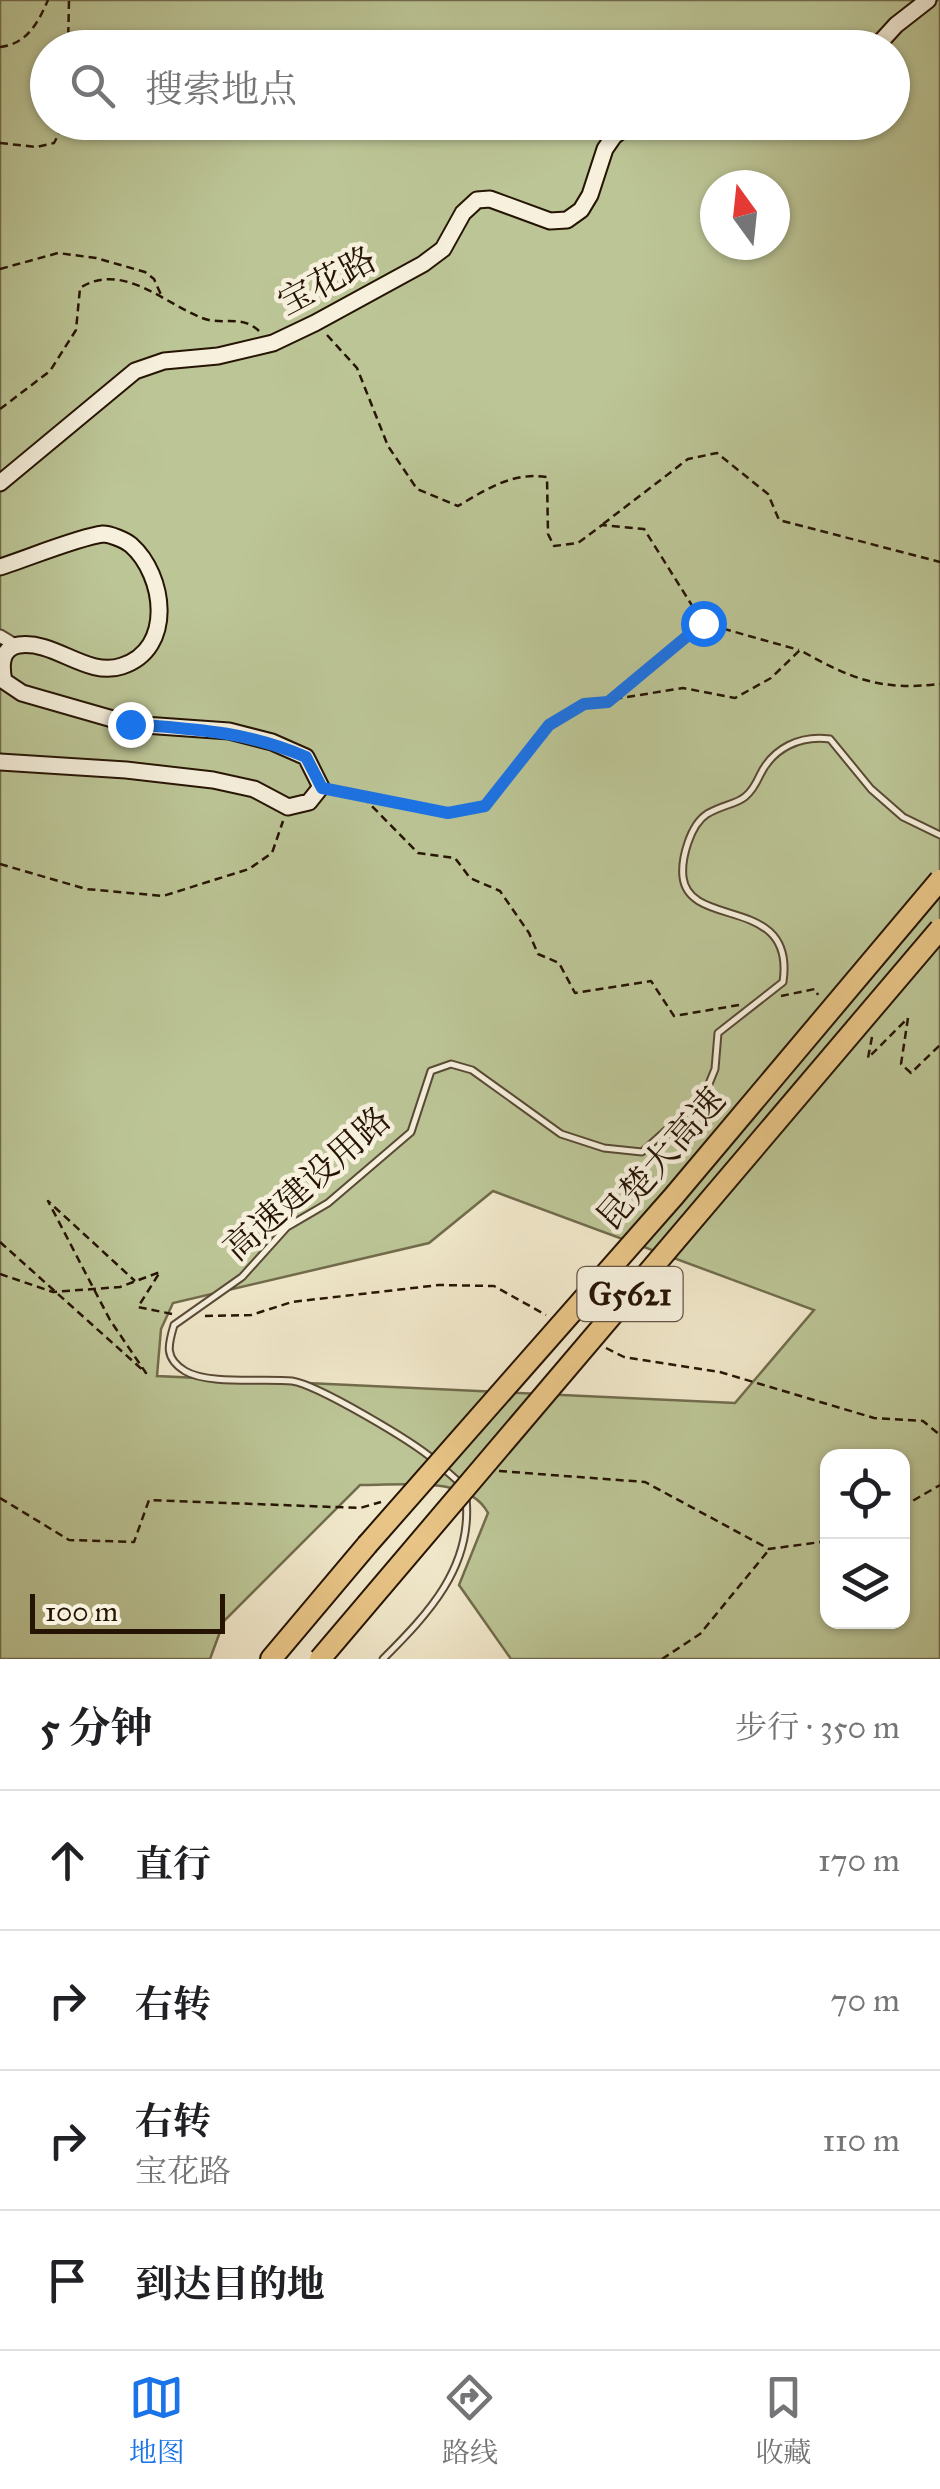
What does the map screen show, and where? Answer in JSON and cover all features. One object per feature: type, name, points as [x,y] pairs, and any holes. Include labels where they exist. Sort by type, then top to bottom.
[{"type":"highway","name":"昆楚大高速","points":[[271,1659],[674,1196],[940,880]]},
{"type":"highway","name":"昆楚大高速","points":[[320,1659],[940,930]]},
{"type":"main road","points":[[892,30],[928,0]]},
{"type":"main road","name":"宝花路","points":[[0,484],[135,371],[164,360],[218,356],[264,344],[316,323],[443,249],[464,213],[477,200],[490,199],[550,221],[566,220],[581,210],[590,195],[612,140]]},
{"type":"main road","points":[[0,567],[105,534],[130,543],[144,563],[161,606],[158,630],[142,656],[121,667],[96,667],[40,646],[15,645],[6,652],[1,664],[4,681],[22,692],[130,724],[229,732],[272,742],[306,757],[322,788],[309,802],[288,807],[254,789],[213,780],[0,762]]},
{"type":"street","points":[[0,636],[15,645]]},
{"type":"lane","name":"高速建设用路","points":[[186,1316],[242,1277],[287,1227],[328,1203],[411,1132],[430,1072],[452,1064],[472,1070],[561,1134],[604,1148],[642,1152],[704,1096],[714,1069],[718,1033],[783,982],[785,967],[778,938],[764,926],[698,900],[684,884],[682,864],[696,827],[705,815],[740,802],[753,790],[767,760],[792,743],[812,737],[830,739],[892,808],[940,835]]},
{"type":"lane","points":[[186,1316],[174,1325],[167,1351],[171,1360],[188,1374],[292,1382],[321,1391],[428,1455],[459,1481],[467,1501],[462,1542],[450,1583],[424,1619],[383,1659]]},
{"type":"path","points":[[32,30],[48,0]]},
{"type":"path","points":[[68,30],[69,0]]},
{"type":"path","points":[[0,47],[16,46],[30,32]]},
{"type":"path","points":[[0,144],[36,147],[56,140]]},
{"type":"path","points":[[0,269],[58,253],[96,258],[145,272],[154,278],[163,298]]},
{"type":"path","points":[[0,409],[50,371],[76,330],[80,288],[92,280],[112,279],[140,286],[206,320],[244,320],[258,329],[264,344]]},
{"type":"path","points":[[316,323],[357,368],[388,446],[417,489],[458,506],[500,481],[527,474],[547,477],[548,534],[554,546],[578,543],[688,459],[717,453],[768,494],[778,520],[940,562]]},
{"type":"path","points":[[602,525],[644,530],[703,623],[800,650],[847,677],[906,688],[940,684]]},
{"type":"path","points":[[608,702],[703,623]]},
{"type":"path","points":[[322,788],[448,813],[485,806],[549,725],[584,704],[683,688],[735,698],[771,678],[800,650]]},
{"type":"path","points":[[364,798],[418,852],[455,858],[470,878],[500,891],[529,933],[538,954],[559,964],[574,993],[651,981],[674,1016],[815,989],[822,1003]]},
{"type":"path","points":[[0,864],[86,890],[163,896],[249,869],[272,853],[288,807]]},
{"type":"path","points":[[860,1038],[873,1033],[868,1058],[908,1018],[901,1064],[911,1073],[940,1045]]},
{"type":"path","points":[[0,1242],[146,1373],[110,1320],[48,1201],[136,1281]]},
{"type":"path","points":[[0,1274],[56,1292],[120,1287],[160,1272],[138,1307],[186,1316],[251,1316],[292,1302],[440,1285],[494,1286],[559,1322]]},
{"type":"path","points":[[608,1348],[624,1358],[720,1372],[874,1418],[923,1420],[940,1434]]},
{"type":"path","points":[[910,1503],[940,1485]]},
{"type":"path","points":[[662,1659],[700,1634],[769,1550]]},
{"type":"green space","points":[[0,0],[940,0],[940,1659],[511,1659],[459,1585],[488,1513],[465,1492],[430,1485],[360,1485],[224,1621],[210,1659],[0,1659]],"holes":[[[493,1191],[814,1310],[735,1403],[157,1376],[161,1329],[173,1303],[429,1243]]]},
{"type":"route","points":[[130,724],[229,732],[272,742],[306,757],[322,788],[448,813],[485,806],[549,725],[584,704],[608,702],[703,623]]}]
